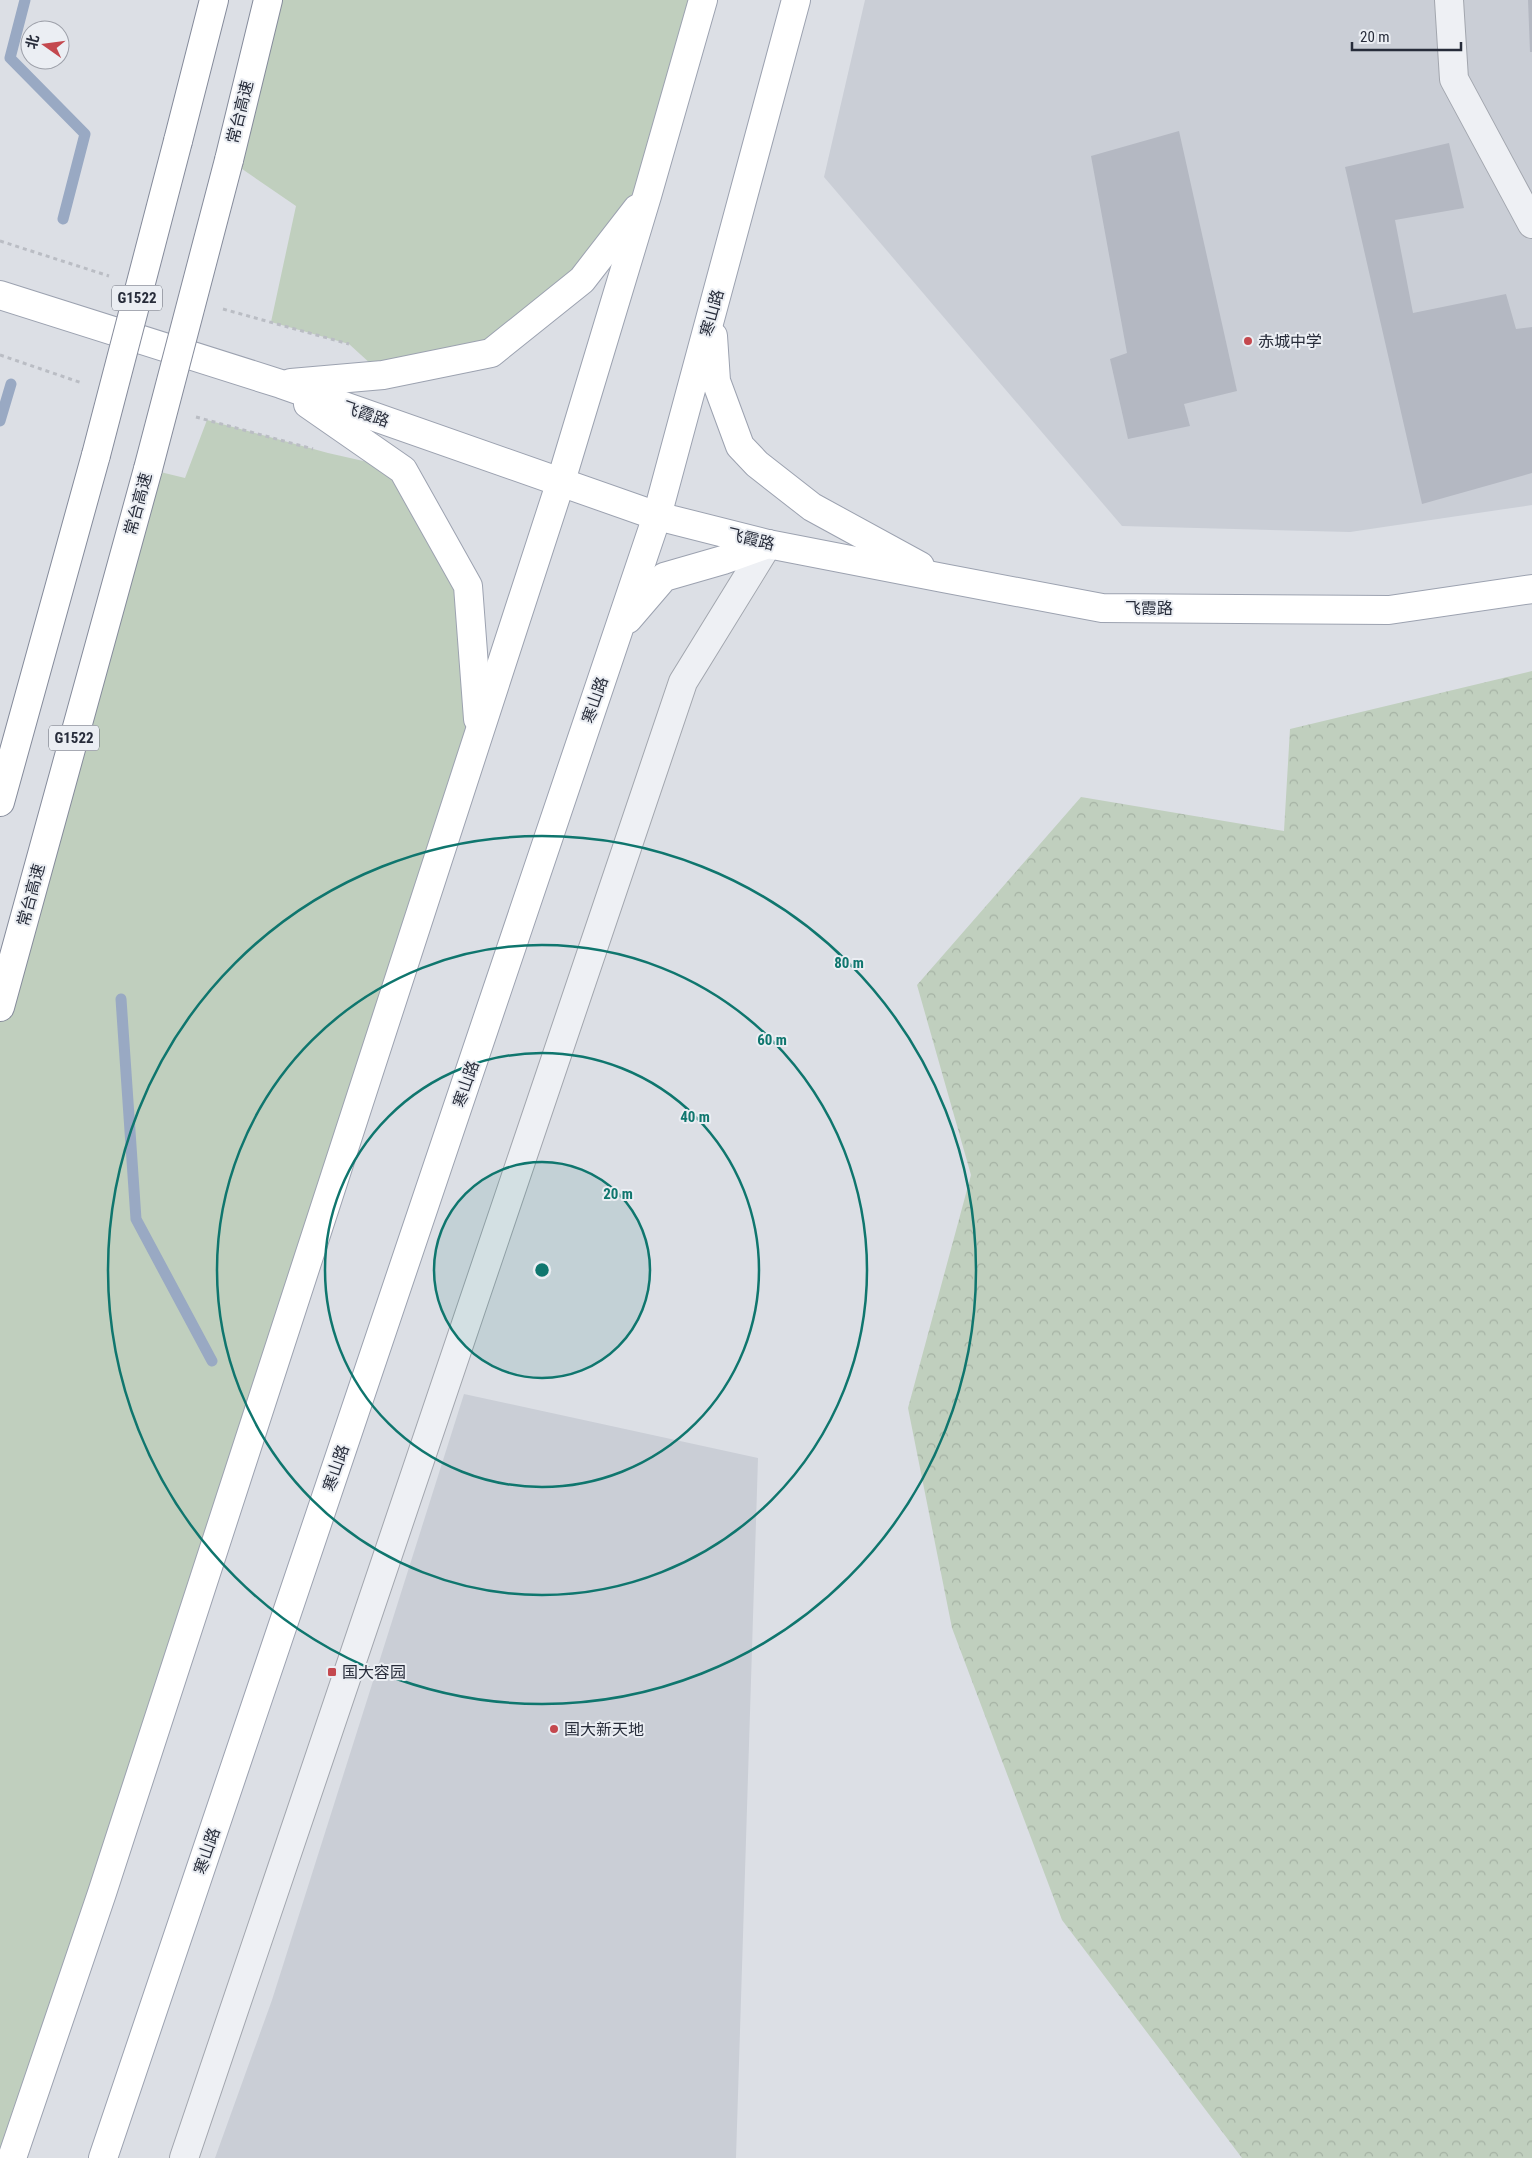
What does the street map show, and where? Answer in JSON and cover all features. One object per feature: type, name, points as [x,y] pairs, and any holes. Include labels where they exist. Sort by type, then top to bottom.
[{"type":"main road","name":"G1522","points":[[0,802],[96,455],[214,0]]},
{"type":"main road","name":"常台高速","points":[[0,1007],[148,469],[229,160],[268,0]]},
{"type":"main road","points":[[12,2158],[102,1893],[561,481],[647,196],[703,0]]},
{"type":"main road","name":"寒山路","points":[[103,2158],[657,516],[796,0]]},
{"type":"main road","points":[[280,384],[383,374],[491,353],[582,280],[647,196]]},
{"type":"main road","name":"飞霞路","points":[[0,295],[280,384],[657,516],[768,544],[943,578],[1102,608],[1389,610],[1532,589]]},
{"type":"main road","points":[[711,316],[716,381],[740,446],[756,464],[812,507],[943,578]]},
{"type":"main road","points":[[280,384],[403,470],[468,586],[479,732]]},
{"type":"main road","points":[[618,630],[664,577],[723,560],[768,544]]},
{"type":"lane","points":[[1448,0],[1454,79],[1532,224]]},
{"type":"lane","points":[[184,2158],[683,682],[768,544]]},
{"type":"path","points":[[0,355],[89,385]]},
{"type":"path","points":[[189,414],[319,451]]},
{"type":"shaded area","name":"赤城中学","points":[[865,0],[1532,0],[1532,505],[1350,532],[1122,526],[824,177]]},
{"type":"shaded area","name":"国大新天地","points":[[464,1394],[758,1458],[736,2158],[215,2158],[272,2000]]},
{"type":"green space","points":[[268,0],[703,0],[647,196],[491,353],[383,375],[349,344],[271,322],[296,206],[229,160]]},
{"type":"green space","points":[[207,420],[328,453],[403,470],[468,586],[479,732],[0,2158],[0,1007],[148,469],[185,478]]},
{"type":"green space","points":[[1532,671],[1532,2158],[1242,2158],[1062,1920],[952,1628],[908,1408],[971,1175],[917,985],[1081,797],[1284,831],[1290,729]]},
{"type":"building","points":[[1528,0],[1532,0],[1532,52],[1530,52]]},
{"type":"building","points":[[1179,131],[1237,391],[1184,404],[1190,426],[1128,439],[1110,359],[1127,353],[1091,156]]},
{"type":"building","points":[[1449,143],[1464,208],[1395,220],[1413,313],[1506,294],[1516,329],[1532,327],[1532,473],[1422,504],[1345,167]]},
{"type":"waterway","points":[[25,0],[10,58],[85,134],[63,219]]},
{"type":"waterway","points":[[0,421],[11,384]]},
{"type":"waterway","points":[[121,999],[136,1219],[212,1361]]},
{"type":"place","name":"赤城中学","points":[[1248,341]]},
{"type":"place","name":"国大容园","points":[[332,1672]]},
{"type":"place","name":"国大新天地","points":[[554,1729]]}]
